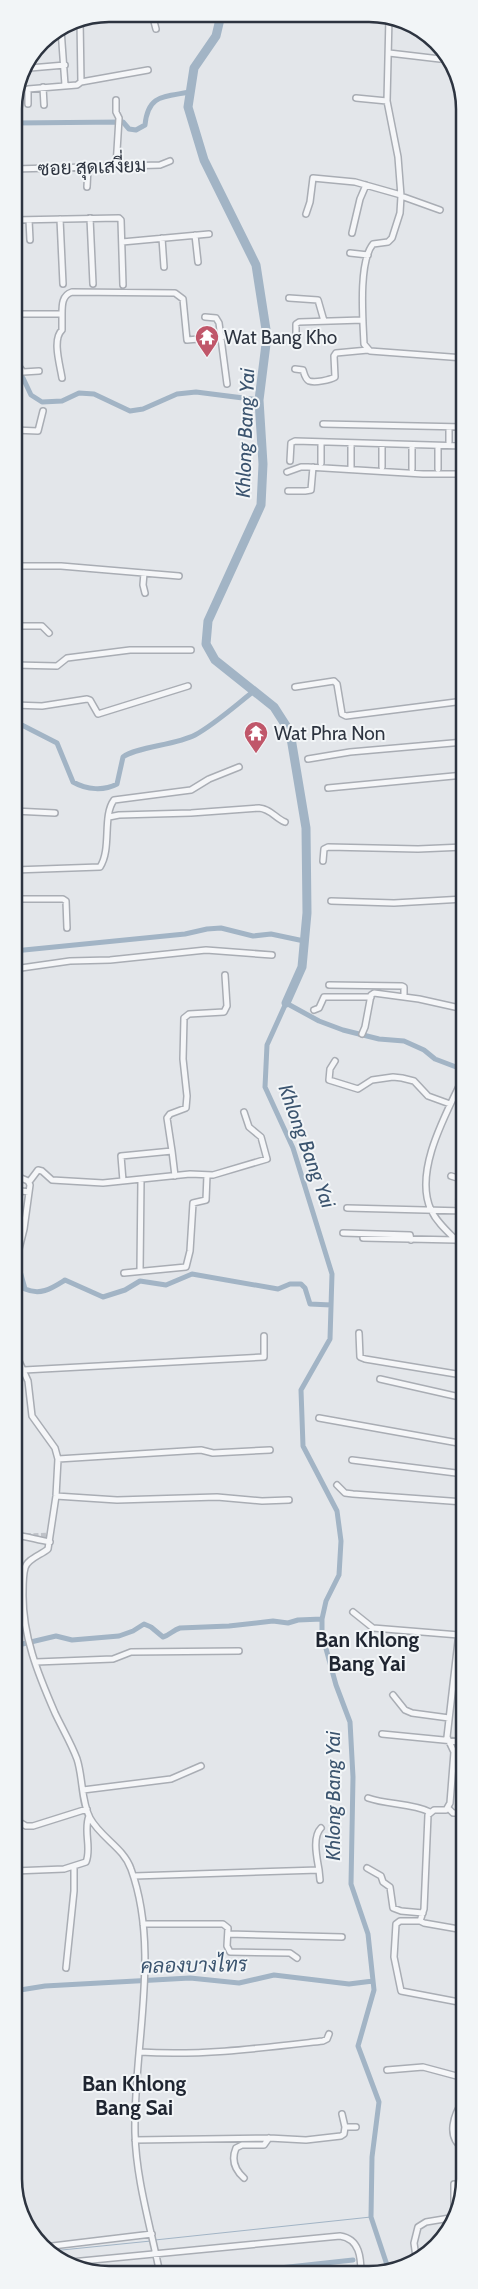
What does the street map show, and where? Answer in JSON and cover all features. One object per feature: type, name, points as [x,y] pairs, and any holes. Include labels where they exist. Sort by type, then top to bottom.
[{"type":"street","points":[[154,22],[156,30]]},
{"type":"street","points":[[368,350],[364,344],[363,290],[368,255],[373,244],[388,242],[392,238],[400,213],[401,196],[398,157],[387,101],[389,25]]},
{"type":"street","points":[[80,28],[81,82]]},
{"type":"street","points":[[62,37],[65,85]]},
{"type":"street","points":[[389,53],[438,58]]},
{"type":"street","points":[[33,68],[64,65]]},
{"type":"street","points":[[28,104],[28,88],[76,85],[81,82],[148,70]]},
{"type":"street","points":[[43,87],[44,105]]},
{"type":"street","points":[[356,98],[387,101]]},
{"type":"street","points":[[116,100],[116,112],[119,118],[116,166]]},
{"type":"street","name":"ซอย สุดเสงี่ยม","points":[[23,169],[160,165],[170,161]]},
{"type":"street","points":[[87,187],[88,167]]},
{"type":"street","points":[[306,214],[310,202],[313,178],[366,185],[440,210]]},
{"type":"street","points":[[352,233],[360,199],[366,185]]},
{"type":"street","points":[[90,218],[93,284]]},
{"type":"street","points":[[23,220],[119,218],[121,220],[123,285]]},
{"type":"street","points":[[60,219],[63,284]]},
{"type":"street","points":[[29,220],[30,240]]},
{"type":"street","points":[[122,242],[209,234]]},
{"type":"street","points":[[195,235],[198,262]]},
{"type":"street","points":[[162,238],[164,267]]},
{"type":"street","points":[[350,253],[368,255]]},
{"type":"street","points":[[62,378],[58,344],[59,334],[62,330],[63,299],[68,293],[175,293],[183,299],[187,340],[222,336]]},
{"type":"street","points":[[288,298],[318,300],[324,321]]},
{"type":"street","points":[[23,314],[62,314]]},
{"type":"street","points":[[205,317],[217,320],[222,336],[228,384]]},
{"type":"street","points":[[296,336],[297,323],[363,320]]},
{"type":"street","points":[[295,369],[302,370],[309,381],[333,379],[336,353],[368,350],[456,357]]},
{"type":"street","points":[[23,372],[39,371]]},
{"type":"street","points":[[23,430],[38,431],[43,410]]},
{"type":"street","points":[[323,424],[456,427]]},
{"type":"street","points":[[449,427],[449,442]]},
{"type":"street","points":[[290,461],[293,441],[456,446]]},
{"type":"street","points":[[321,442],[321,463]]},
{"type":"street","points":[[351,443],[351,467]]},
{"type":"street","points":[[382,444],[382,467]]},
{"type":"street","points":[[412,445],[412,469]]},
{"type":"street","points":[[438,446],[438,468]]},
{"type":"street","points":[[287,472],[301,467],[313,467],[424,474],[456,474]]},
{"type":"street","points":[[288,491],[305,492],[311,490],[313,467]]},
{"type":"street","points":[[23,566],[61,566],[179,576]]},
{"type":"street","points":[[144,573],[143,585],[145,593]]},
{"type":"street","points":[[23,626],[42,626],[48,633]]},
{"type":"street","points":[[23,665],[57,666],[67,658],[118,651],[191,650]]},
{"type":"street","points":[[294,687],[334,681],[337,684],[342,714],[346,716],[456,702]]},
{"type":"street","points":[[23,705],[42,706],[87,699],[90,700],[98,714],[188,686]]},
{"type":"street","points":[[308,759],[350,752],[456,743]]},
{"type":"street","points":[[23,870],[100,867],[108,840],[112,803],[118,798],[191,790],[209,779],[239,767]]},
{"type":"street","points":[[328,788],[456,776]]},
{"type":"street","points":[[109,817],[119,815],[191,814],[259,808],[270,811],[285,822]]},
{"type":"street","points":[[23,811],[55,813]]},
{"type":"street","points":[[322,861],[324,849],[328,847],[418,850],[456,848]]},
{"type":"street","points":[[23,899],[63,899],[66,901],[67,928]]},
{"type":"street","points":[[331,901],[394,903],[456,899]]},
{"type":"street","points":[[23,968],[70,961],[110,960],[206,950],[272,955]]},
{"type":"street","points":[[175,1176],[167,1118],[170,1114],[186,1108],[188,1102],[183,1066],[184,1018],[188,1014],[224,1012],[226,1006],[225,975]]},
{"type":"street","points":[[329,985],[402,986],[404,987],[404,996]]},
{"type":"street","points":[[362,1034],[371,997],[374,993],[404,996],[456,1007]]},
{"type":"street","points":[[314,1010],[319,1008],[324,997],[371,997]]},
{"type":"street","points":[[334,1062],[330,1069],[329,1080],[336,1083],[358,1089],[372,1080],[393,1076],[410,1079],[428,1096],[450,1104]]},
{"type":"street","points":[[455,1239],[435,1217],[431,1210],[426,1189],[428,1164],[456,1093]]},
{"type":"street","points":[[22,1232],[29,1182],[38,1170],[42,1171],[52,1180],[90,1183],[142,1180],[190,1174],[207,1176],[221,1174],[267,1158],[261,1137],[249,1127],[244,1112]]},
{"type":"street","points":[[123,1181],[121,1156],[172,1151]]},
{"type":"street","points":[[124,1273],[184,1267],[188,1264],[193,1203],[206,1200],[207,1176]]},
{"type":"street","points":[[451,1176],[455,1177]]},
{"type":"street","points":[[22,1179],[29,1182]]},
{"type":"street","points":[[140,1271],[142,1180]]},
{"type":"street","points":[[22,1191],[29,1192]]},
{"type":"street","points":[[347,1208],[455,1209]]},
{"type":"street","points":[[343,1233],[410,1235],[412,1240]]},
{"type":"street","points":[[364,1238],[455,1240]]},
{"type":"street","points":[[359,1334],[359,1352],[360,1357],[364,1359],[455,1374]]},
{"type":"street","points":[[24,1370],[264,1357],[264,1336]]},
{"type":"street","points":[[22,1367],[29,1386],[32,1416],[55,1448],[58,1459],[56,1496],[50,1542],[46,1551],[29,1562],[25,1568],[22,1604]]},
{"type":"street","points":[[380,1379],[455,1396]]},
{"type":"street","points":[[320,1418],[455,1442]]},
{"type":"street","points":[[58,1459],[201,1450],[213,1453],[270,1450]]},
{"type":"street","points":[[352,1460],[455,1473]]},
{"type":"street","points":[[337,1485],[345,1492],[353,1494],[455,1501]]},
{"type":"street","points":[[56,1496],[117,1500],[217,1497],[262,1501],[290,1500]]},
{"type":"street","points":[[22,1536],[50,1542]]},
{"type":"street","points":[[22,1610],[26,1638],[54,1712],[76,1758],[89,1816],[101,1833],[127,1859],[134,1876],[143,1924],[144,1975],[135,2140],[158,2266]]},
{"type":"street","points":[[353,1612],[372,1628],[455,1635]]},
{"type":"street","points":[[36,1662],[113,1659],[131,1652],[239,1652]]},
{"type":"street","points":[[448,1808],[450,1804],[454,1752],[449,1740],[449,1718],[455,1669]]},
{"type":"street","points":[[392,1695],[405,1710],[412,1713],[449,1718]]},
{"type":"street","points":[[382,1734],[455,1741]]},
{"type":"street","points":[[83,1790],[171,1779],[201,1766]]},
{"type":"street","points":[[368,1798],[390,1804],[415,1806],[430,1812],[448,1808]]},
{"type":"street","points":[[448,1808],[455,1813]]},
{"type":"street","points":[[22,1824],[33,1826],[87,1809]]},
{"type":"street","points":[[420,1921],[423,1913],[427,1882],[427,1818],[430,1812]]},
{"type":"street","points":[[22,1871],[52,1870],[83,1864],[88,1859],[86,1826],[89,1816]]},
{"type":"street","points":[[320,1880],[316,1839],[317,1832],[321,1828]]},
{"type":"street","points":[[66,1968],[74,1891],[74,1866]]},
{"type":"street","points":[[367,1868],[380,1876],[383,1882],[390,1887],[391,1904],[395,1910],[423,1913]]},
{"type":"street","points":[[134,1876],[319,1870]]},
{"type":"street","points":[[455,1929],[424,1924],[420,1921],[400,1921],[396,1924],[394,1957],[402,1991],[455,2001]]},
{"type":"street","points":[[143,1924],[218,1924],[226,1926],[228,1950],[232,1953],[290,1953],[297,1958]]},
{"type":"street","points":[[228,1934],[342,1936]]},
{"type":"street","points":[[140,2052],[176,2054],[239,2050],[323,2041],[327,2040],[330,2034]]},
{"type":"street","points":[[387,2070],[423,2066],[455,2075]]},
{"type":"street","points":[[135,2140],[269,2138],[306,2140],[334,2138],[344,2134],[345,2127],[342,2114]]},
{"type":"street","points":[[455,2114],[453,2127],[455,2135]]},
{"type":"street","points":[[345,2127],[356,2127]]},
{"type":"street","points":[[244,2178],[236,2171],[234,2165],[236,2148],[242,2145],[264,2145],[269,2138]]},
{"type":"street","points":[[454,2184],[454,2194]]},
{"type":"street","points":[[415,2253],[414,2243],[418,2227],[426,2222],[447,2219]]},
{"type":"street","points":[[80,2261],[340,2236],[346,2237],[355,2243],[359,2252],[360,2266]]},
{"type":"street","points":[[53,2246],[153,2238]]},
{"type":"waterway","name":"Khlong Bang Yai","points":[[219,22],[216,36],[194,68],[188,107],[204,160],[256,265],[267,336],[259,400],[263,464],[261,505],[208,621],[206,644],[215,660],[274,707],[290,732],[306,828],[307,913],[302,967],[286,1003]]},
{"type":"waterway","points":[[23,123],[123,122],[129,129],[136,130],[145,125],[150,107],[154,102],[165,96],[190,92]]},
{"type":"waterway","points":[[23,378],[31,395],[42,402],[62,401],[79,393],[94,394],[130,411],[143,409],[177,394],[196,392],[259,400]]},
{"type":"waterway","points":[[23,725],[57,743],[73,782],[84,787],[101,789],[117,784],[123,757],[137,751],[178,741],[203,731],[254,691]]},
{"type":"waterway","points":[[23,950],[185,934],[221,928],[253,936],[271,934],[304,941]]},
{"type":"waterway","name":"Khlong Bang Yai","points":[[387,2265],[371,2217],[372,2157],[379,2102],[358,2046],[374,1990],[368,1934],[351,1884],[353,1777],[350,1722],[336,1685],[322,1634],[322,1619],[326,1601],[339,1575],[341,1541],[337,1511],[303,1446],[301,1390],[330,1339],[332,1274],[293,1148],[265,1087],[267,1045],[286,1003],[319,1021],[343,1030],[379,1039],[404,1041],[424,1050],[435,1059],[456,1067]]},
{"type":"waterway","points":[[22,1280],[25,1289],[31,1291],[46,1290],[65,1280],[103,1297],[125,1290],[140,1281],[166,1285],[192,1274],[278,1289],[290,1284],[301,1284],[305,1288],[310,1304],[331,1305]]},
{"type":"waterway","points":[[22,1644],[56,1636],[72,1640],[119,1636],[133,1631],[144,1624],[163,1637],[180,1628],[229,1626],[273,1621],[288,1623],[298,1620],[322,1619]]},
{"type":"waterway","name":"คลองบางไทร","points":[[22,1990],[45,1986],[190,1978],[239,1983],[274,1975],[349,1984],[373,1981]]},
{"type":"waterway","points":[[155,2240],[371,2217]]},
{"type":"waterway","points":[[58,2250],[151,2241]]},
{"type":"waterway","points":[[298,2266],[353,2260]]},
{"type":"tunnel","points":[[26,1536],[51,1535]]},
{"type":"place","name":"Wat Bang Kho","points":[[207,358]]},
{"type":"place","name":"Wat Phra Non","points":[[256,754]]},
{"type":"district","name":"Ban Khlong Bang Yai","points":[[367,1651]]},
{"type":"district","name":"Ban Khlong Bang Sai","points":[[134,2095]]}]
